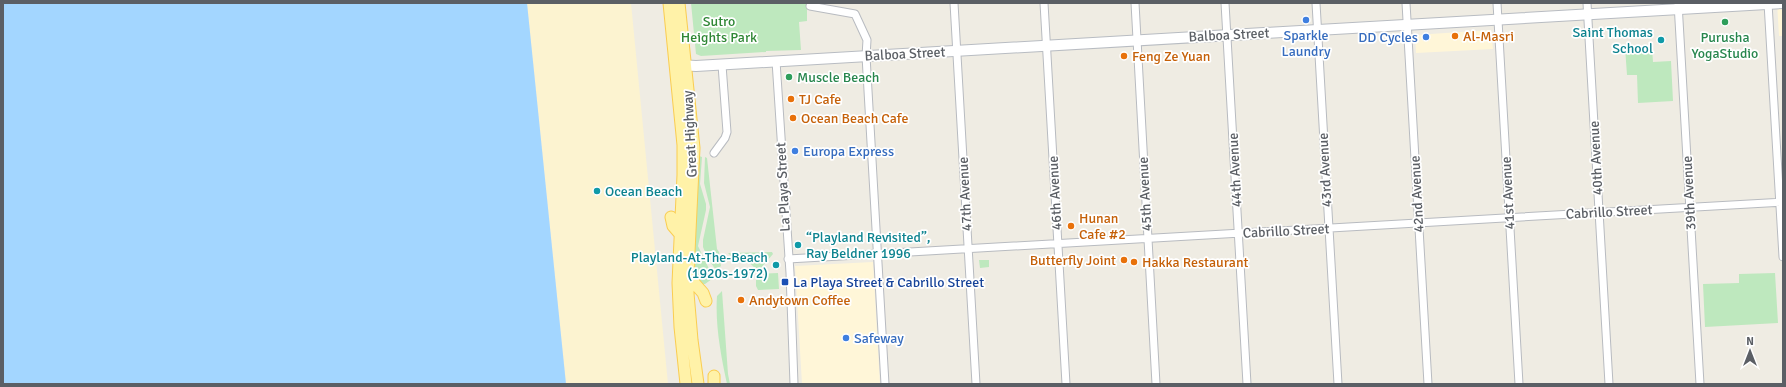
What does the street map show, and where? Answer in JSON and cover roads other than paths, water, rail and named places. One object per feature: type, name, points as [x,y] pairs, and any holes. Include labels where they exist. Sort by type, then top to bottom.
[{"type":"main road","name":"Great Highway","points":[[669,3],[694,160],[688,276],[691,333],[698,384]]},
{"type":"main road","name":"Great Highway","points":[[679,3],[683,152],[679,233],[678,305],[686,384]]},
{"type":"main road","points":[[671,217],[673,226],[679,233]]},
{"type":"main road","points":[[688,276],[703,293],[706,301]]},
{"type":"street","name":"47th Avenue","points":[[954,3],[976,384]]},
{"type":"street","name":"46th Avenue","points":[[1044,3],[1066,384]]},
{"type":"street","name":"45th Avenue","points":[[1134,3],[1156,384]]},
{"type":"street","name":"44th Avenue","points":[[1225,3],[1247,384]]},
{"type":"street","name":"43rd Avenue","points":[[1316,3],[1338,384]]},
{"type":"street","name":"42nd Avenue","points":[[1406,3],[1428,384]]},
{"type":"street","name":"41st Avenue","points":[[1497,3],[1519,384]]},
{"type":"street","name":"40th Avenue","points":[[1587,3],[1609,384]]},
{"type":"street","name":"Balboa Street","points":[[680,65],[722,65],[1588,15],[1678,6],[1783,3]]},
{"type":"street","points":[[1768,4],[1781,202],[1783,257]]},
{"type":"street","points":[[810,6],[857,15],[866,40],[885,384]]},
{"type":"street","name":"39th Avenue","points":[[1678,6],[1700,384]]},
{"type":"street","name":"La Playa Street","points":[[776,62],[794,384]]},
{"type":"street","points":[[714,153],[725,138],[727,132],[722,65]]},
{"type":"street","name":"Cabrillo Street","points":[[788,259],[1781,202]]},
{"type":"water","points":[[3,3],[527,3],[566,384],[3,384]]},
{"type":"place","name":"Sparkle Laundry","points":[[1306,20]]},
{"type":"place","name":"Purusha YogaStudio","points":[[1725,22]]},
{"type":"place","name":"Al-Masri","points":[[1455,36]]},
{"type":"place","name":"DD Cycles","points":[[1426,37]]},
{"type":"place","name":"Saint Thomas School","points":[[1661,40]]},
{"type":"place","name":"Feng Ze Yuan","points":[[1124,56]]},
{"type":"place","name":"Muscle Beach","points":[[789,77]]},
{"type":"place","name":"TJ Cafe","points":[[791,99]]},
{"type":"place","name":"Ocean Beach Cafe","points":[[793,118]]},
{"type":"place","name":"Europa Express","points":[[795,151]]},
{"type":"place","name":"Ocean Beach","points":[[597,191]]},
{"type":"place","name":"Hunan Cafe #2","points":[[1071,226]]},
{"type":"place","name":"“Playland Revisited”, Ray Beldner 1996","points":[[798,245]]},
{"type":"place","name":"Butterfly Joint","points":[[1124,260]]},
{"type":"place","name":"Hakka Restaurant","points":[[1134,262]]},
{"type":"place","name":"Playland-At-The-Beach (1920s-1972)","points":[[776,265]]},
{"type":"place","name":"La Playa Street & Cabrillo Street","points":[[785,282]]},
{"type":"place","name":"Andytown Coffee","points":[[741,300]]},
{"type":"place","name":"Safeway","points":[[846,338]]},
{"type":"park label","name":"Sutro Heights Park","points":[[719,30]]}]
